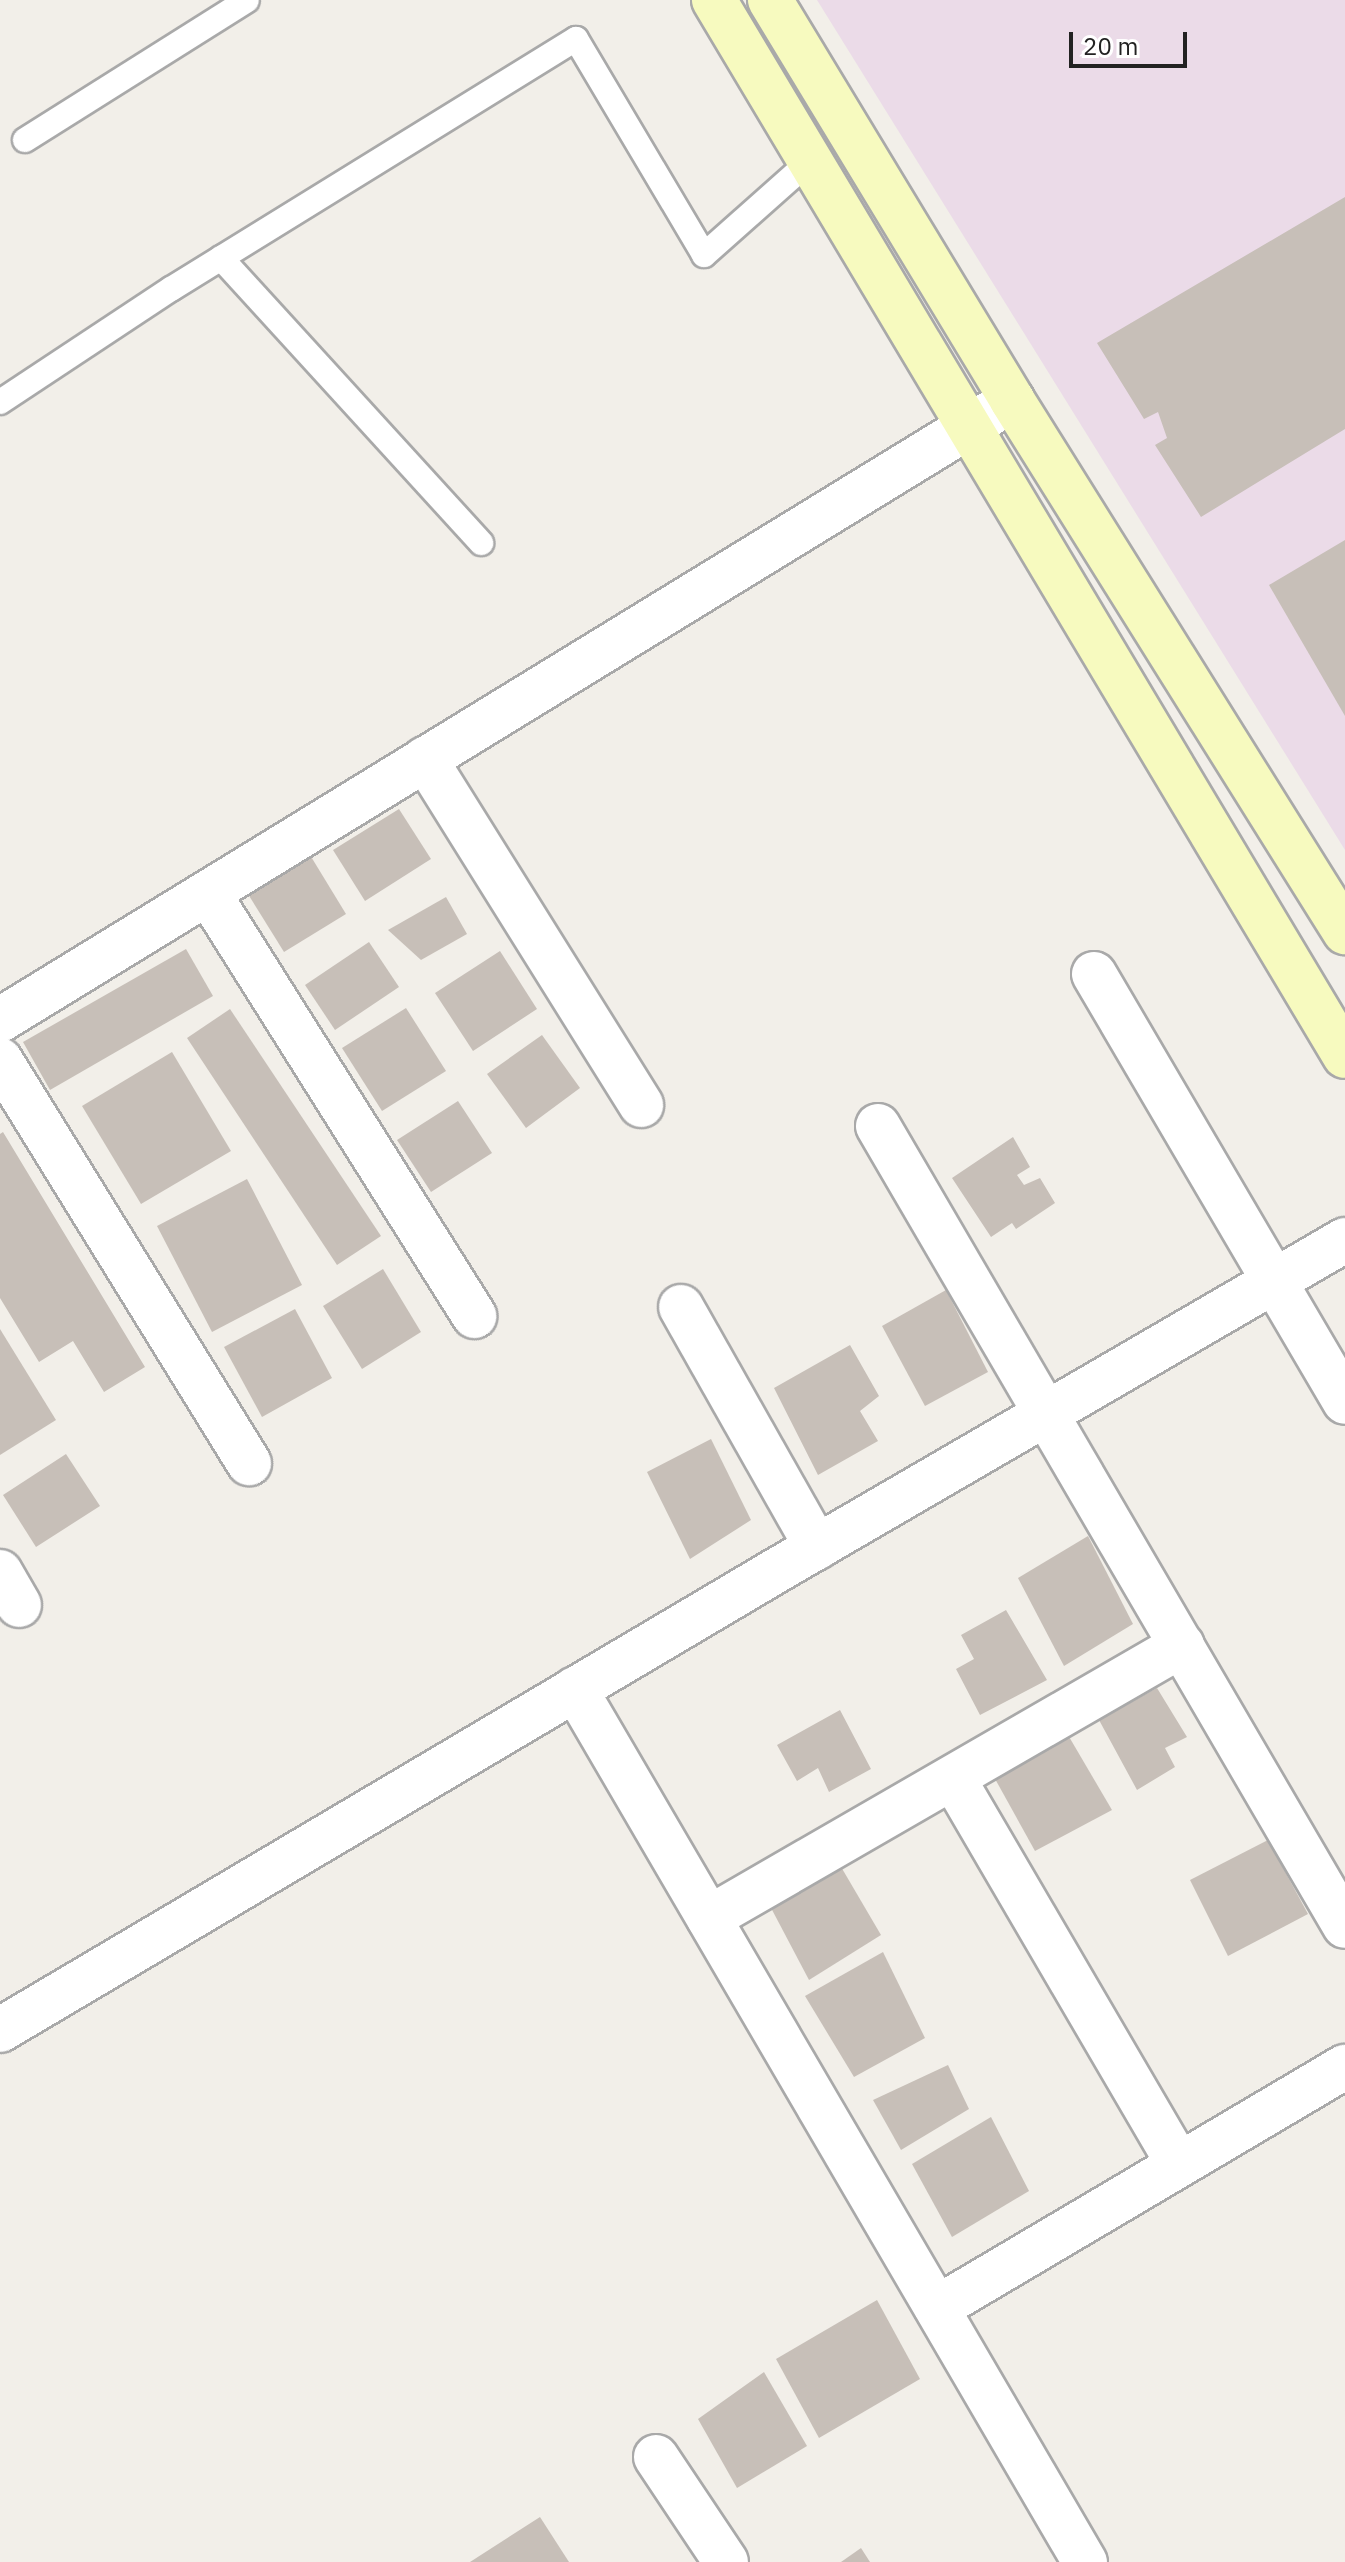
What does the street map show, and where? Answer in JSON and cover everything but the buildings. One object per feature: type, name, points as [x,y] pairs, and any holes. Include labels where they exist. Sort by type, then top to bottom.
[{"type":"street","points":[[714,0],[1345,1056]]},
{"type":"street","points":[[770,0],[1012,400],[1345,932]]},
{"type":"street","points":[[754,67],[796,43]]},
{"type":"street","points":[[0,1020],[1012,400]]},
{"type":"street","points":[[425,759],[641,1105]]},
{"type":"street","points":[[208,893],[474,1316]]},
{"type":"street","points":[[1094,974],[1345,1402]]},
{"type":"street","points":[[0,1060],[249,1463]]},
{"type":"street","points":[[878,1126],[1345,1926]]},
{"type":"street","points":[[0,2030],[575,1689],[1345,1240]]},
{"type":"street","points":[[681,1307],[817,1547]]},
{"type":"street","points":[[709,1918],[1182,1645]]},
{"type":"street","points":[[575,1689],[1085,2562]]},
{"type":"street","points":[[953,1778],[1179,2165]]},
{"type":"street","points":[[937,2308],[1345,2067]]},
{"type":"street","points":[[656,2457],[726,2562]]},
{"type":"lane","points":[[25,140],[247,0]]},
{"type":"lane","points":[[0,402],[221,258],[576,39],[704,255],[810,161]]},
{"type":"lane","points":[[221,258],[481,543]]},
{"type":"shaded area","points":[[817,0],[1345,0],[1345,850]]}]
